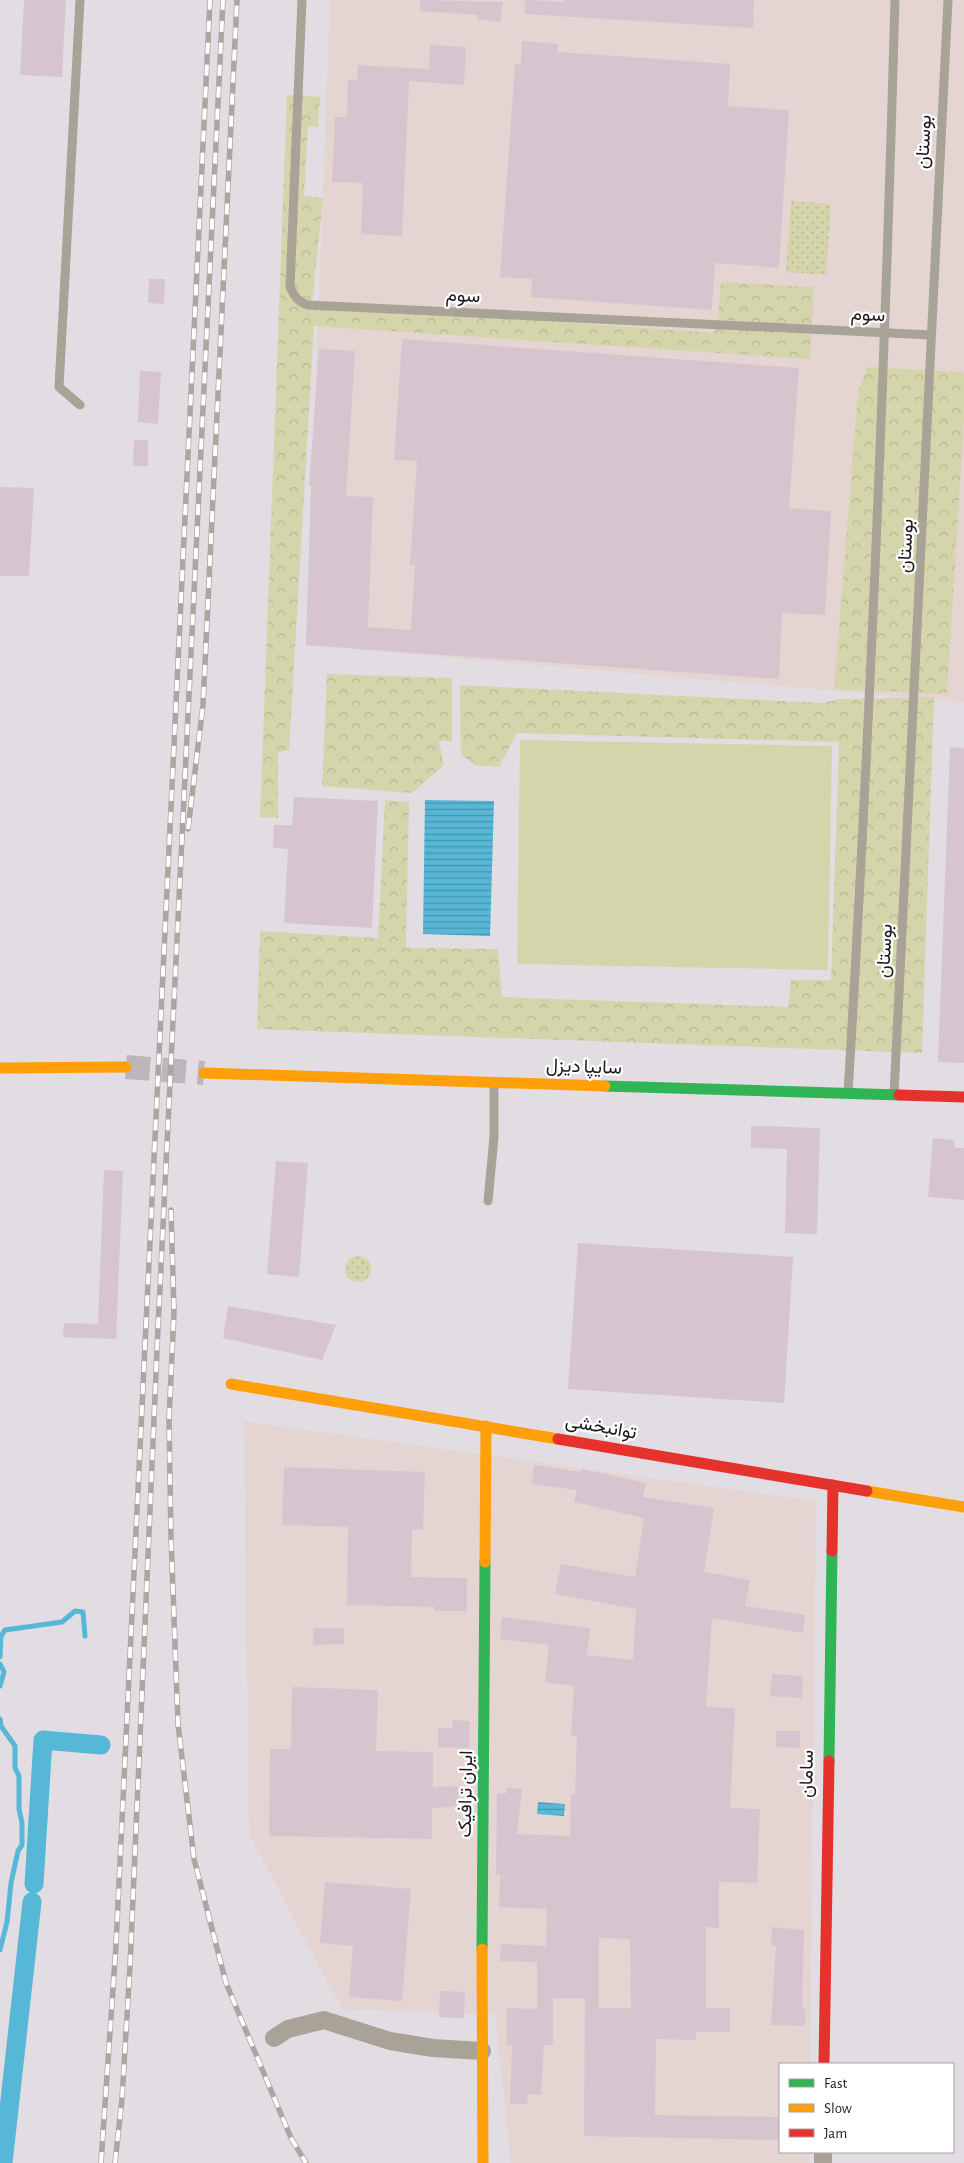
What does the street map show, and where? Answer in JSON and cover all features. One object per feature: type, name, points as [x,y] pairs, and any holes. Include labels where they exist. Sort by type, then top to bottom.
[{"type":"street","points":[[0,1068],[126,1067]]},
{"type":"street","name":"سایپا دیزل","points":[[204,1073],[964,1097]]},
{"type":"street","name":"توانبخشی","points":[[231,1384],[964,1507]]},
{"type":"street","name":"ایران ترافیک","points":[[483,2163],[486,1426]]},
{"type":"street","name":"سامان","points":[[824,2063],[833,1485]]},
{"type":"street","points":[[274,2038],[288,2029],[324,2020],[390,2041],[433,2048],[482,2051]]},
{"type":"lane","points":[[80,0],[59,387],[80,405]]},
{"type":"lane","name":"سوم","points":[[302,0],[290,287],[300,302],[308,305],[931,335]]},
{"type":"lane","name":"بوستان","points":[[848,1093],[864,835],[886,332],[895,0]]},
{"type":"lane","name":"بوستان","points":[[894,1094],[948,0]]},
{"type":"lane","points":[[488,1201],[494,1137],[494,1082]]},
{"type":"shaded area","points":[[330,0],[964,0],[964,702],[306,645]]},
{"type":"shaded area","points":[[244,1421],[816,1501],[810,2063],[779,2063],[779,2153],[809,2153],[809,2163],[511,2163],[495,2015],[342,2009],[249,1834]]},
{"type":"green space","points":[[287,95],[320,97],[318,127],[308,126],[304,196],[323,198],[312,304],[714,333],[718,319],[721,282],[814,287],[810,359],[314,326],[289,750],[278,752],[278,818],[260,817]]},
{"type":"green space","points":[[791,201],[831,204],[826,275],[786,272]]},
{"type":"green space","points":[[867,367],[961,372],[964,375],[964,420],[947,694],[834,689],[858,392]]},
{"type":"green space","points":[[327,674],[452,678],[452,741],[439,741],[444,765],[412,793],[322,786]]},
{"type":"green space","points":[[460,685],[823,703],[838,699],[934,697],[922,1053],[257,1029],[260,931],[378,938],[385,800],[409,802],[406,948],[498,949],[502,997],[788,1007],[791,980],[831,980],[839,742],[517,733],[499,767],[474,765],[461,754]]},
{"type":"green space","points":[[520,740],[832,746],[828,970],[517,964]]},
{"type":"green space","points":[[358,1256],[367,1260],[371,1269],[367,1278],[358,1282],[349,1278],[345,1269],[349,1260]]},
{"type":"water","points":[[425,800],[494,801],[490,936],[423,934]]},
{"type":"water","points":[[538,1802],[565,1804],[564,1816],[537,1814]]},
{"type":"building","points":[[24,0],[66,0],[62,77],[20,75]]},
{"type":"building","points":[[420,0],[503,2],[500,22],[477,19],[477,15],[420,11]]},
{"type":"building","points":[[525,0],[564,2],[564,0],[754,0],[753,28],[525,14]]},
{"type":"building","points":[[522,41],[558,44],[557,52],[730,64],[728,106],[789,110],[779,268],[715,263],[712,310],[531,297],[532,279],[500,277],[515,64],[521,64]]},
{"type":"building","points":[[430,45],[466,47],[464,85],[409,81],[402,236],[361,234],[363,183],[332,182],[335,117],[347,117],[348,80],[357,80],[358,65],[429,69]]},
{"type":"building","points":[[149,279],[165,279],[164,304],[148,303]]},
{"type":"building","points":[[402,339],[799,368],[789,508],[831,511],[825,615],[782,613],[779,679],[306,645],[311,486],[309,486],[319,349],[355,351],[346,496],[373,497],[368,627],[411,630],[415,565],[410,565],[417,461],[394,460]]},
{"type":"building","points":[[140,371],[161,372],[158,424],[138,422]]},
{"type":"building","points":[[134,440],[148,440],[148,466],[133,466]]},
{"type":"building","points":[[0,487],[34,488],[29,576],[0,576]]},
{"type":"building","points":[[950,747],[964,748],[964,1063],[938,1062]]},
{"type":"building","points":[[294,797],[378,801],[372,928],[284,923],[288,849],[273,848],[274,825],[292,825]]},
{"type":"building","points":[[751,1126],[820,1128],[817,1234],[785,1233],[787,1149],[751,1148]]},
{"type":"building","points":[[933,1138],[954,1140],[955,1148],[964,1148],[964,1200],[928,1197]]},
{"type":"building","points":[[276,1161],[308,1163],[299,1277],[267,1274]]},
{"type":"building","points":[[104,1170],[123,1171],[116,1339],[63,1337],[64,1323],[98,1324]]},
{"type":"building","points":[[578,1243],[793,1257],[784,1403],[568,1389]]},
{"type":"building","points":[[228,1306],[336,1325],[322,1360],[223,1338]]},
{"type":"building","points":[[534,1465],[581,1472],[581,1469],[646,1483],[643,1497],[714,1508],[704,1572],[750,1580],[745,1606],[805,1615],[803,1633],[712,1618],[706,1707],[735,1708],[730,1808],[760,1809],[757,1883],[719,1882],[719,1928],[706,1927],[706,2008],[730,2008],[730,2032],[696,2032],[696,2040],[656,2039],[655,2115],[779,2117],[779,2140],[584,2136],[585,1998],[553,1998],[553,2045],[544,2045],[541,2095],[528,2094],[527,2104],[510,2104],[512,2045],[507,2045],[507,2008],[537,2009],[537,1962],[500,1961],[501,1944],[546,1946],[547,1909],[499,1907],[500,1875],[496,1875],[497,1793],[505,1794],[507,1788],[522,1789],[517,1834],[570,1836],[571,1794],[575,1795],[577,1736],[571,1736],[574,1686],[545,1682],[549,1645],[500,1639],[502,1617],[590,1628],[587,1655],[633,1660],[636,1609],[555,1594],[561,1564],[635,1577],[644,1518],[574,1502],[577,1490],[532,1484]],"holes":[[[599,1938],[630,1939],[631,2008],[599,2008]]]},
{"type":"building","points":[[284,1467],[425,1472],[423,1530],[412,1529],[411,1577],[467,1578],[467,1611],[434,1611],[435,1607],[347,1605],[348,1527],[282,1525]]},
{"type":"building","points":[[313,1628],[344,1628],[344,1644],[313,1645]]},
{"type":"building","points":[[772,1674],[803,1676],[802,1698],[770,1696]]},
{"type":"building","points":[[292,1687],[378,1690],[376,1751],[433,1752],[433,1787],[458,1786],[459,1806],[432,1808],[432,1839],[269,1836],[270,1749],[291,1749]]},
{"type":"building","points":[[453,1720],[470,1721],[469,1748],[438,1747],[438,1728],[452,1728]]},
{"type":"building","points":[[776,1731],[800,1731],[800,1748],[776,1747]]},
{"type":"building","points":[[325,1882],[411,1889],[402,2001],[349,1997],[353,1946],[320,1943]]},
{"type":"building","points":[[772,1927],[804,1930],[802,2009],[805,2009],[805,2026],[771,2025],[776,1946],[771,1946]]},
{"type":"building","points":[[440,1991],[465,1992],[464,2018],[439,2017]]},
{"type":"waterway","points":[[0,1657],[1,1636],[5,1630],[62,1622],[75,1611],[83,1612],[85,1636]]},
{"type":"waterway","points":[[0,1664],[4,1672],[0,1686]]},
{"type":"waterway","points":[[0,1719],[1,1726],[15,1746],[15,1768],[19,1776],[19,1809],[22,1823],[22,1845],[18,1851],[11,1883],[7,1922],[0,1950]]},
{"type":"waterway","points":[[34,1884],[43,1740],[101,1745]]},
{"type":"waterway","points":[[3,2163],[32,1902]]},
{"type":"tunnel","points":[[126,1067],[204,1073]]},
{"type":"railway","points":[[101,2163],[116,1945],[210,0]]},
{"type":"railway","points":[[115,2163],[122,2099],[130,1966],[158,1328],[223,0]]},
{"type":"railway","points":[[188,829],[203,705],[237,0]]},
{"type":"railway","points":[[171,1210],[174,1312],[169,1420],[171,1538],[178,1724],[194,1859],[226,1983],[291,2138],[306,2163]]},
{"type":"traffic: fast","points":[[605,1086],[899,1095]]},
{"type":"traffic: fast","points":[[829,1761],[832,1551]]},
{"type":"traffic: fast","points":[[482,1949],[485,1562]]},
{"type":"traffic: slow","points":[[0,1068],[126,1067]]},
{"type":"traffic: slow","points":[[204,1073],[605,1086]]},
{"type":"traffic: slow","points":[[231,1384],[558,1439]]},
{"type":"traffic: slow","points":[[485,1562],[486,1426]]},
{"type":"traffic: slow","points":[[867,1491],[964,1507]]},
{"type":"traffic: slow","points":[[482,1949],[483,2163]]},
{"type":"traffic: jam","points":[[899,1095],[964,1097]]},
{"type":"traffic: jam","points":[[558,1439],[867,1491]]},
{"type":"traffic: jam","points":[[832,1551],[833,1485]]},
{"type":"traffic: jam","points":[[824,2063],[829,1761]]}]
